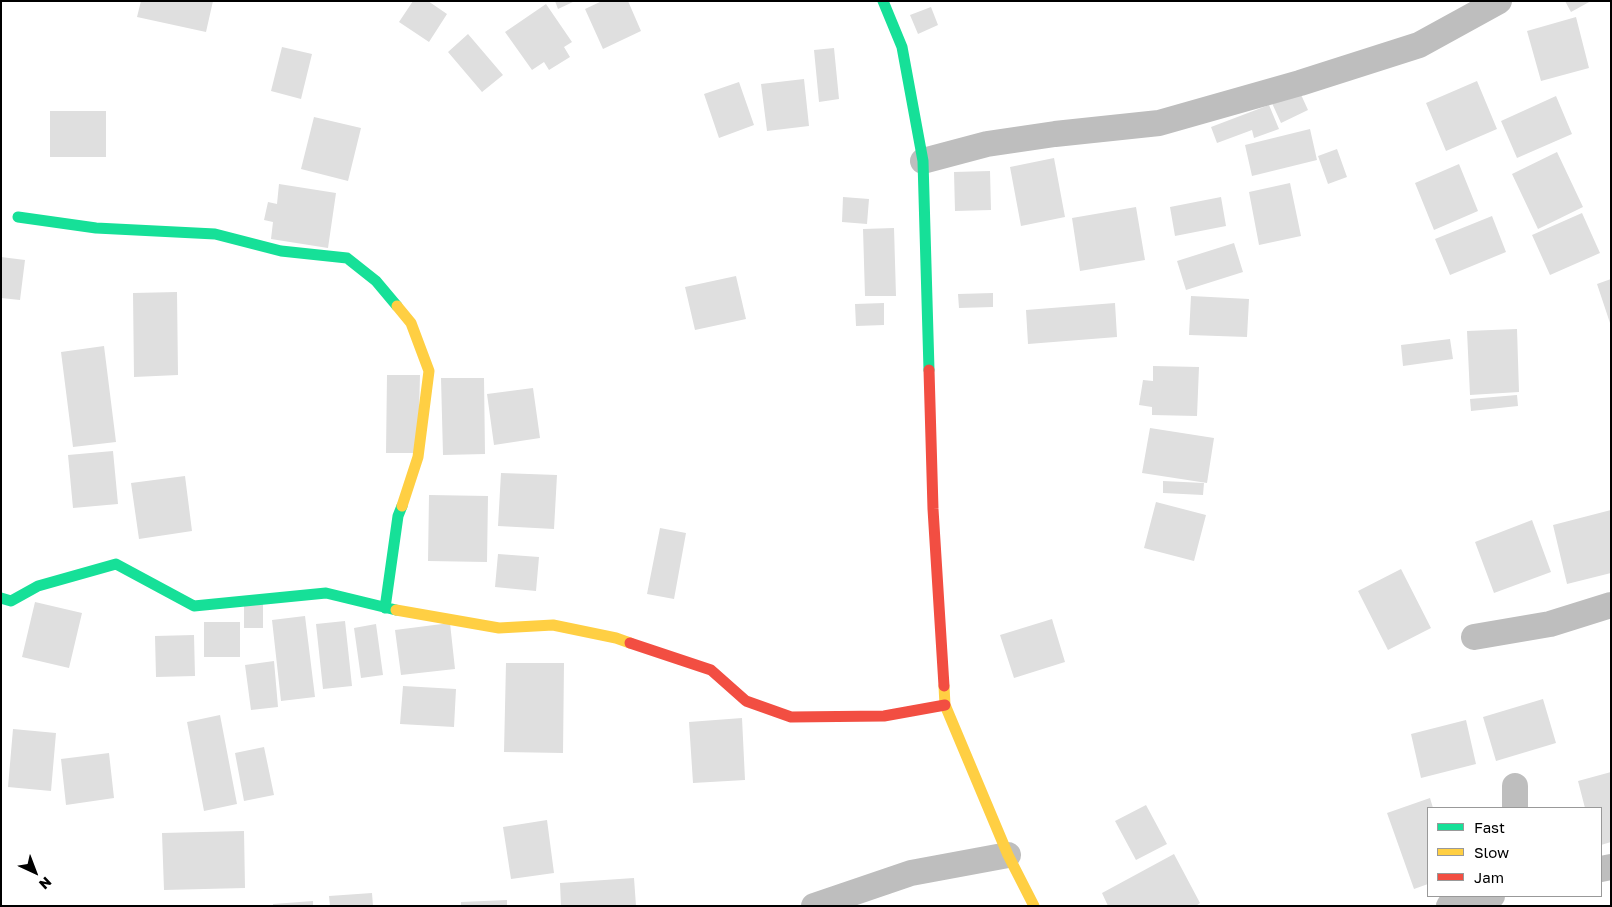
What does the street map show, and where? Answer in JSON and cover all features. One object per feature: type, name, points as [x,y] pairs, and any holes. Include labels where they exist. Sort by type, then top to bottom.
[{"type":"street","points":[[883,1],[902,47],[923,161],[934,509],[946,705],[1008,855],[1034,906]]},
{"type":"street","points":[[923,161],[987,144],[1054,134],[1159,123],[1300,83],[1419,45],[1499,1]]},
{"type":"street","points":[[18,216],[96,228],[216,234],[281,251],[347,258],[376,281],[411,323],[429,371],[418,457],[398,516],[385,608]]},
{"type":"street","points":[[1,598],[12,601],[38,586],[116,564],[194,606],[326,593],[385,608],[499,628],[553,625],[616,638],[711,670],[746,701],[791,717],[884,716],[946,705]]},
{"type":"street","points":[[1474,637],[1550,624],[1611,605]]},
{"type":"street","points":[[814,906],[911,873],[1008,855]]},
{"type":"street","points":[[1457,902],[1486,897]]},
{"type":"building","points":[[141,1],[213,1],[206,32],[137,17]]},
{"type":"building","points":[[413,1],[428,1],[447,14],[429,42],[399,22]]},
{"type":"building","points":[[555,1],[575,1],[558,9]]},
{"type":"building","points":[[602,1],[628,1],[641,31],[603,49],[585,9]]},
{"type":"building","points":[[1565,1],[1591,1],[1571,12]]},
{"type":"building","points":[[546,4],[572,42],[564,47],[570,57],[549,70],[544,62],[532,70],[505,32]]},
{"type":"building","points":[[931,7],[938,25],[918,34],[910,15]]},
{"type":"building","points":[[1576,17],[1589,68],[1541,81],[1527,31]]},
{"type":"building","points":[[468,34],[503,75],[482,92],[448,52]]},
{"type":"building","points":[[282,47],[312,54],[301,99],[271,91]]},
{"type":"building","points":[[834,48],[839,99],[819,102],[814,50]]},
{"type":"building","points":[[804,79],[809,126],[767,131],[761,84]]},
{"type":"building","points":[[1477,81],[1497,129],[1446,151],[1426,103]]},
{"type":"building","points":[[739,82],[754,125],[719,138],[704,94]]},
{"type":"building","points":[[1298,88],[1308,110],[1281,123],[1271,101]]},
{"type":"building","points":[[1556,96],[1572,134],[1517,158],[1501,121]]},
{"type":"building","points":[[1269,105],[1279,129],[1254,138],[1252,130],[1217,143],[1211,127]]},
{"type":"building","points":[[50,111],[106,111],[106,157],[50,157]]},
{"type":"building","points":[[314,117],[361,128],[348,181],[301,169]]},
{"type":"building","points":[[1310,129],[1317,160],[1252,176],[1245,145]]},
{"type":"building","points":[[1337,149],[1347,177],[1328,184],[1318,156]]},
{"type":"building","points":[[1557,152],[1583,207],[1538,229],[1512,174]]},
{"type":"building","points":[[1054,158],[1065,217],[1021,226],[1010,167]]},
{"type":"building","points":[[1459,164],[1478,211],[1434,230],[1415,183]]},
{"type":"building","points":[[990,171],[991,210],[955,211],[954,172]]},
{"type":"building","points":[[1290,183],[1301,236],[1259,245],[1249,192]]},
{"type":"building","points":[[279,184],[336,193],[328,248],[271,239],[273,222],[264,220],[268,202],[277,204]]},
{"type":"building","points":[[843,197],[869,199],[867,224],[842,222]]},
{"type":"building","points":[[1221,197],[1226,226],[1175,236],[1170,207]]},
{"type":"building","points":[[1136,207],[1145,260],[1080,271],[1072,218]]},
{"type":"building","points":[[1582,213],[1600,253],[1550,275],[1532,235]]},
{"type":"building","points":[[1492,216],[1506,252],[1450,275],[1435,239]]},
{"type":"building","points":[[894,228],[896,296],[865,296],[863,229]]},
{"type":"building","points":[[1234,243],[1243,272],[1186,290],[1177,261]]},
{"type":"building","points":[[1,257],[25,260],[20,300],[1,298]]},
{"type":"building","points":[[736,276],[746,319],[695,330],[685,287]]},
{"type":"building","points":[[1611,279],[1611,323],[1610,323],[1597,284]]},
{"type":"building","points":[[177,292],[178,375],[134,377],[133,293]]},
{"type":"building","points":[[993,293],[993,307],[959,308],[958,294]]},
{"type":"building","points":[[1191,296],[1249,299],[1247,337],[1189,335]]},
{"type":"building","points":[[884,303],[884,325],[856,326],[855,304]]},
{"type":"building","points":[[1115,303],[1117,337],[1028,344],[1026,310]]},
{"type":"building","points":[[1517,329],[1519,392],[1470,395],[1467,331]]},
{"type":"building","points":[[1450,339],[1453,359],[1403,366],[1401,345]]},
{"type":"building","points":[[104,346],[116,442],[73,447],[61,352]]},
{"type":"building","points":[[1153,366],[1199,367],[1197,416],[1152,415],[1152,407],[1139,405],[1143,380],[1153,381]]},
{"type":"building","points":[[387,375],[420,375],[418,453],[386,453]]},
{"type":"building","points":[[441,378],[484,378],[485,454],[443,455]]},
{"type":"building","points":[[533,388],[540,438],[494,445],[487,394]]},
{"type":"building","points":[[1517,395],[1518,406],[1471,411],[1470,399]]},
{"type":"building","points":[[1150,428],[1214,438],[1207,483],[1142,473]]},
{"type":"building","points":[[113,451],[118,504],[73,508],[68,455]]},
{"type":"building","points":[[501,473],[557,475],[554,529],[498,526]]},
{"type":"building","points":[[185,476],[192,531],[139,539],[131,483]]},
{"type":"building","points":[[1163,481],[1204,483],[1203,495],[1163,493]]},
{"type":"building","points":[[429,495],[488,496],[487,562],[428,561]]},
{"type":"building","points":[[1156,502],[1206,515],[1194,561],[1144,548]]},
{"type":"building","points":[[1611,510],[1611,573],[1567,584],[1553,525]]},
{"type":"building","points":[[1532,520],[1551,572],[1494,593],[1475,542]]},
{"type":"building","points":[[660,528],[686,533],[674,599],[647,594]]},
{"type":"building","points":[[498,554],[539,557],[536,591],[495,587]]},
{"type":"building","points":[[1401,569],[1431,628],[1388,650],[1358,591]]},
{"type":"building","points":[[35,602],[82,613],[69,668],[22,657]]},
{"type":"building","points":[[263,603],[263,628],[244,628],[244,604]]},
{"type":"building","points":[[305,616],[315,697],[281,701],[272,620]]},
{"type":"building","points":[[1052,619],[1065,662],[1014,678],[1000,635]]},
{"type":"building","points":[[345,621],[352,686],[323,689],[316,624]]},
{"type":"building","points":[[204,622],[240,622],[240,657],[204,657]]},
{"type":"building","points":[[450,623],[455,669],[401,675],[395,630]]},
{"type":"building","points":[[376,624],[383,675],[361,678],[354,628]]},
{"type":"building","points":[[194,635],[195,676],[156,677],[155,636]]},
{"type":"building","points":[[274,661],[278,707],[251,710],[245,665]]},
{"type":"building","points":[[506,663],[564,663],[563,753],[504,752]]},
{"type":"building","points":[[403,686],[456,689],[454,727],[400,724]]},
{"type":"building","points":[[1543,699],[1556,743],[1496,761],[1483,717]]},
{"type":"building","points":[[220,715],[237,804],[204,811],[187,722]]},
{"type":"building","points":[[742,718],[745,780],[693,783],[689,722]]},
{"type":"building","points":[[1466,720],[1476,764],[1421,778],[1411,734]]},
{"type":"building","points":[[13,729],[56,733],[51,791],[8,787]]},
{"type":"building","points":[[264,747],[274,795],[244,801],[235,753]]},
{"type":"building","points":[[109,753],[114,798],[66,805],[61,759]]},
{"type":"building","points":[[1611,772],[1611,842],[1602,845],[1602,807],[1585,807],[1578,781]]},
{"type":"building","points":[[1430,798],[1433,807],[1427,807],[1427,884],[1414,889],[1387,813]]},
{"type":"building","points":[[1146,805],[1167,844],[1136,860],[1115,821]]},
{"type":"building","points":[[547,820],[554,873],[511,879],[503,827]]},
{"type":"building","points":[[244,831],[245,888],[164,890],[162,833]]},
{"type":"building","points":[[1174,854],[1200,903],[1196,906],[1108,906],[1102,893]]},
{"type":"building","points":[[634,878],[636,906],[561,906],[560,883]]},
{"type":"building","points":[[372,893],[373,906],[330,906],[329,896]]},
{"type":"building","points":[[507,900],[507,906],[461,906],[461,902]]},
{"type":"building","points":[[313,901],[313,906],[273,906],[273,904]]},
{"type":"traffic: fast","points":[[883,1],[902,47],[923,161],[929,370]]},
{"type":"traffic: fast","points":[[18,217],[96,228],[215,234],[281,251],[347,258],[376,281],[397,306]]},
{"type":"traffic: fast","points":[[385,608],[398,516],[402,506]]},
{"type":"traffic: fast","points":[[1,598],[11,601],[38,586],[116,564],[194,606],[326,593],[396,610]]},
{"type":"traffic: slow","points":[[397,306],[411,323],[429,371],[418,457],[402,506]]},
{"type":"traffic: slow","points":[[396,610],[499,628],[553,625],[616,638],[630,643]]},
{"type":"traffic: slow","points":[[944,686],[945,705],[1008,855],[1034,906]]},
{"type":"traffic: jam","points":[[929,370],[933,509],[944,686]]},
{"type":"traffic: jam","points":[[630,643],[711,670],[746,701],[791,717],[884,716],[945,705]]}]
